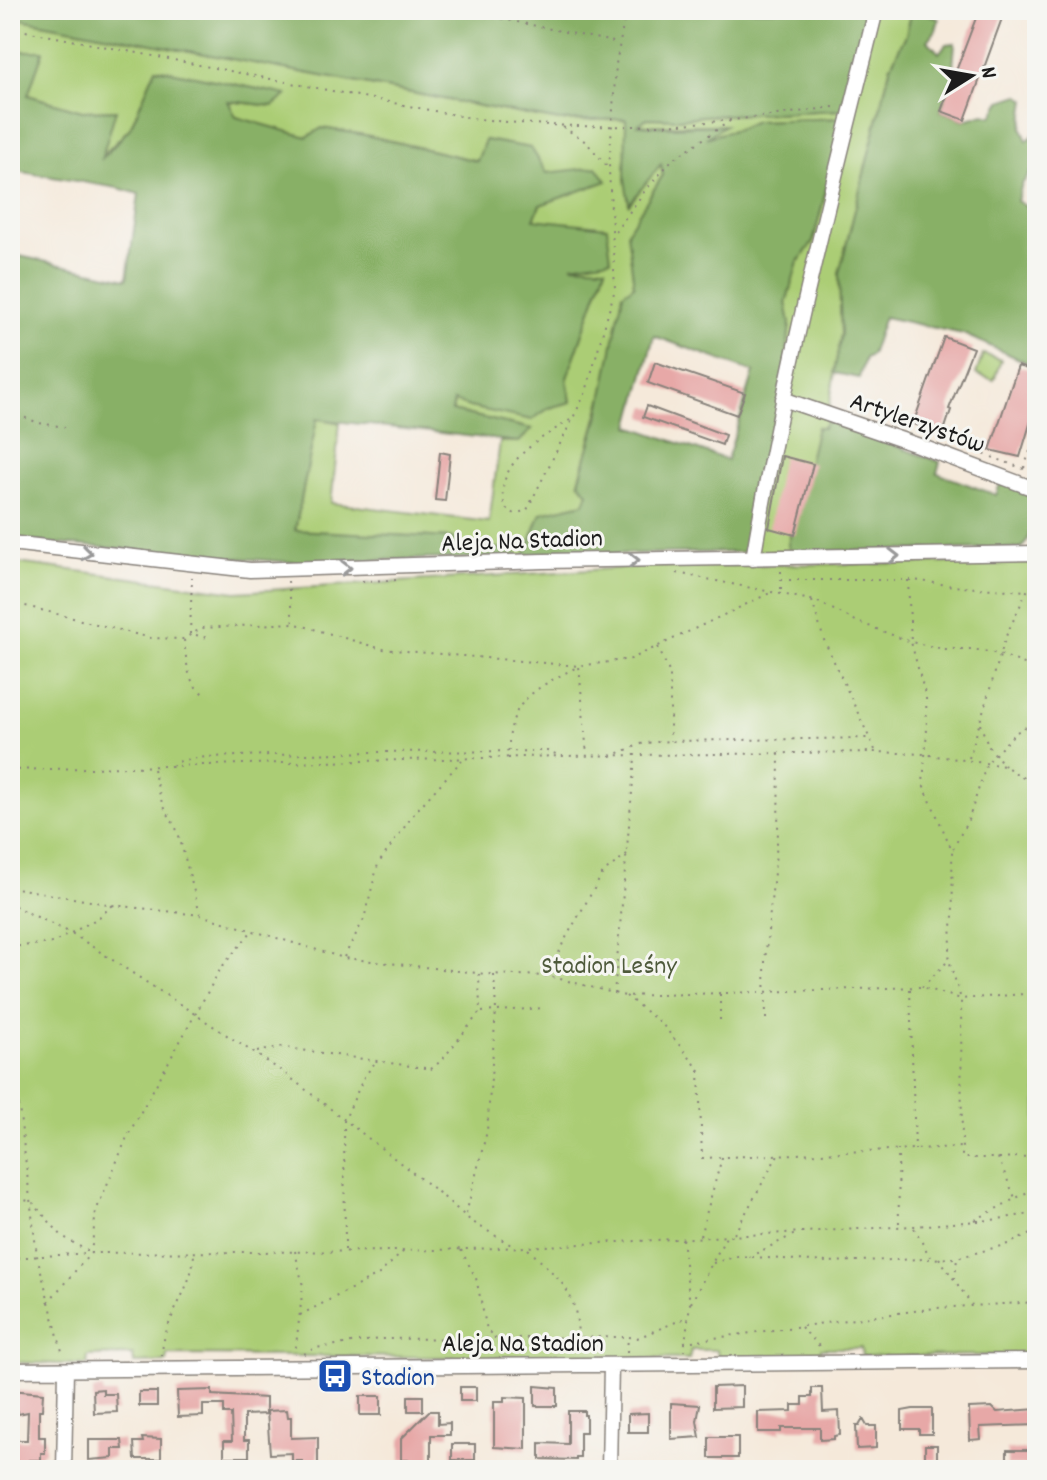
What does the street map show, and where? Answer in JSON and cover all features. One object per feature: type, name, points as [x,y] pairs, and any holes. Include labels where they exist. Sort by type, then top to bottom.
[{"type":"street","points":[[753,559],[783,399],[876,10]]},
{"type":"street","name":"Artylerzystów","points":[[783,399],[1021,475],[1037,490]]},
{"type":"street","points":[[1037,538],[1037,553]]},
{"type":"street","name":"Aleja Na Stadion","points":[[10,543],[250,570],[544,561],[1037,553]]},
{"type":"street","name":"Aleja Na Stadion","points":[[10,1370],[1037,1361]]},
{"type":"street","points":[[609,1470],[619,1365]]},
{"type":"street","points":[[64,1470],[66,1370]]},
{"type":"path","points":[[422,10],[503,19],[620,44]]},
{"type":"path","points":[[570,420],[530,446],[514,464],[503,487],[505,508],[515,514],[527,510],[586,392],[615,289],[609,169],[616,64],[626,10]]},
{"type":"path","points":[[10,28],[519,125],[613,125],[734,119],[832,107],[851,111]]},
{"type":"path","points":[[614,233],[672,160],[734,119]]},
{"type":"path","points":[[562,126],[586,142],[609,169]]},
{"type":"path","points":[[10,412],[39,423],[65,427]]},
{"type":"path","points":[[962,446],[1021,475],[1037,431]]},
{"type":"path","points":[[968,760],[999,654],[1027,591],[1036,582],[1034,567],[1037,553]]},
{"type":"path","points":[[780,558],[781,594]]},
{"type":"path","points":[[669,572],[812,600],[911,642],[944,649],[999,654],[1037,669]]},
{"type":"path","points":[[190,635],[192,576]]},
{"type":"path","points":[[293,623],[287,580],[299,580]]},
{"type":"path","points":[[357,581],[399,580]]},
{"type":"path","points":[[781,580],[908,580],[1027,591]]},
{"type":"path","points":[[908,580],[911,642],[926,698],[923,784],[952,850],[953,916],[949,960],[961,999],[962,1158],[1037,1156]]},
{"type":"path","points":[[195,634],[202,628],[293,623],[382,649],[579,666],[631,659],[774,592]]},
{"type":"path","points":[[812,600],[824,640],[876,752]]},
{"type":"path","points":[[10,602],[151,638],[183,639],[195,634],[211,639]]},
{"type":"path","points":[[183,639],[188,673],[196,690],[207,696]]},
{"type":"path","points":[[658,646],[670,674],[670,741]]},
{"type":"path","points":[[509,759],[509,728],[515,711],[538,687],[579,666]]},
{"type":"path","points":[[579,666],[587,756]]},
{"type":"path","points":[[952,850],[969,818],[987,763],[1015,733],[1037,721]]},
{"type":"path","points":[[980,723],[994,754],[1005,766],[1037,787]]},
{"type":"path","points":[[609,757],[644,743],[670,741],[871,738]]},
{"type":"path","points":[[171,767],[182,760],[206,757],[371,752],[547,751],[561,756]]},
{"type":"path","points":[[10,770],[561,756],[876,752],[923,754],[1005,766]]},
{"type":"path","points":[[766,1019],[765,961],[778,833],[779,754]]},
{"type":"path","points":[[614,994],[636,757]]},
{"type":"path","points":[[344,958],[364,919],[378,864],[416,811],[463,759]]},
{"type":"path","points":[[153,767],[162,803],[178,832],[200,915]]},
{"type":"path","points":[[549,976],[563,943],[603,873],[627,853]]},
{"type":"path","points":[[10,887],[113,905],[200,915],[344,958],[479,973],[549,976],[625,996],[922,987],[961,999],[1037,993]]},
{"type":"path","points":[[10,899],[16,907],[73,934],[255,1053],[465,1216],[512,1246]]},
{"type":"path","points":[[10,947],[53,943],[73,934],[113,905]]},
{"type":"path","points":[[48,1302],[91,1253],[96,1211],[128,1135],[221,968],[252,931]]},
{"type":"path","points":[[922,987],[949,960]]},
{"type":"path","points":[[255,1053],[281,1047],[431,1069],[442,1060],[480,1012],[479,973]]},
{"type":"path","points":[[465,1216],[487,1131],[496,1010],[494,974]]},
{"type":"path","points":[[910,988],[915,1150]]},
{"type":"path","points":[[720,993],[720,1020]]},
{"type":"path","points":[[625,996],[662,1024],[703,1074]]},
{"type":"path","points":[[480,1012],[544,1008]]},
{"type":"path","points":[[10,1033],[37,1256],[66,1370]]},
{"type":"path","points":[[345,1251],[344,1121],[364,1077],[375,1062]]},
{"type":"path","points":[[699,1070],[702,1158],[962,1147]]},
{"type":"path","points":[[898,1150],[899,1227]]},
{"type":"path","points":[[733,1235],[778,1154]]},
{"type":"path","points":[[700,1237],[723,1156]]},
{"type":"path","points":[[998,1158],[1016,1200]]},
{"type":"path","points":[[974,1220],[1037,1187]]},
{"type":"path","points":[[10,1196],[32,1202],[62,1236],[91,1253]]},
{"type":"path","points":[[10,1258],[91,1253],[526,1247],[899,1227],[1037,1213]]},
{"type":"path","points":[[1030,1216],[1037,1220]]},
{"type":"path","points":[[914,1226],[931,1258]]},
{"type":"path","points":[[713,1263],[738,1256],[827,1262],[957,1258],[1008,1244],[1037,1231]]},
{"type":"path","points":[[748,1257],[799,1232]]},
{"type":"path","points":[[690,1304],[727,1235]]},
{"type":"path","points":[[682,1238],[690,1304],[683,1364]]},
{"type":"path","points":[[526,1247],[568,1289],[577,1313],[578,1365]]},
{"type":"path","points":[[460,1249],[476,1278],[487,1330],[495,1338]]},
{"type":"path","points":[[295,1251],[303,1286],[295,1359],[315,1348],[394,1339],[637,1338],[688,1317]]},
{"type":"path","points":[[300,1315],[378,1275],[405,1251]]},
{"type":"path","points":[[162,1369],[162,1349],[194,1270],[194,1252]]},
{"type":"path","points":[[939,1258],[973,1306]]},
{"type":"path","points":[[955,1280],[957,1258]]},
{"type":"path","points":[[958,1307],[966,1296]]},
{"type":"path","points":[[684,1342],[958,1307],[1037,1302]]},
{"type":"path","points":[[800,1326],[822,1349],[822,1363]]},
{"type":"path","points":[[619,1365],[628,1337]]},
{"type":"green space","points":[[10,10],[867,10],[841,110],[647,118],[638,125],[725,125],[706,138],[755,121],[844,118],[813,242],[798,262],[786,303],[790,323],[785,370],[747,552],[525,555],[541,513],[584,503],[588,493],[579,482],[599,416],[623,293],[634,285],[627,232],[663,175],[661,164],[629,204],[625,180],[626,119],[559,121],[10,17]],"holes":[[[654,336],[754,372],[727,460],[630,426]]]},
{"type":"green space","points":[[867,10],[912,10],[906,35],[891,65],[839,274],[841,334],[827,421],[823,428],[818,427],[794,552],[747,552],[790,323],[786,303],[798,262],[813,242],[843,118],[755,121],[703,139],[723,125],[637,125],[647,118],[841,110]]},
{"type":"green space","points":[[912,10],[930,10],[930,15],[939,19],[928,41],[939,53],[946,44],[955,43],[952,80],[941,111],[965,120],[984,114],[992,116],[1001,101],[1019,95],[1026,100],[1022,128],[1027,141],[1037,132],[1037,173],[1032,171],[1022,184],[1017,201],[1037,213],[1037,367],[963,334],[884,317],[859,378],[834,373],[841,334],[839,274],[891,65],[906,35]]},
{"type":"green space","points":[[10,17],[559,121],[626,119],[630,203],[661,163],[663,175],[628,232],[634,285],[579,481],[588,492],[584,503],[541,513],[525,555],[516,557],[517,548],[460,550],[453,538],[295,531],[317,418],[340,423],[331,503],[489,522],[500,442],[519,442],[532,429],[452,411],[455,400],[470,407],[532,419],[549,408],[571,402],[567,378],[606,268],[565,266],[534,219],[540,205],[606,181],[547,173],[485,140],[478,161],[322,128],[307,137],[236,117],[227,101],[273,106],[157,68],[130,128],[99,163],[115,110],[82,111],[27,95],[43,52],[21,51],[10,78]]},
{"type":"green space","points":[[21,51],[43,51],[28,95],[82,111],[116,110],[101,160],[130,128],[156,68],[287,95],[273,106],[228,101],[236,117],[307,137],[322,128],[477,161],[485,140],[531,148],[547,173],[597,167],[607,181],[540,205],[534,219],[607,227],[611,259],[571,265],[606,267],[567,378],[571,402],[549,408],[532,420],[454,401],[452,411],[532,429],[519,442],[317,419],[295,530],[453,538],[460,550],[517,548],[516,557],[289,562],[10,540],[10,254],[127,279],[139,194],[10,170],[10,78]]},
{"type":"green space","points":[[983,354],[1001,360],[994,380],[976,374]]},
{"type":"green space","points":[[827,421],[940,462],[937,473],[996,495],[1001,481],[1026,491],[1034,499],[1035,513],[1026,543],[1022,548],[794,552],[789,549],[817,427],[823,428]]},
{"type":"green space","name":"Stadion Leśny","points":[[10,562],[236,592],[654,566],[1037,562],[1037,1355],[862,1356],[861,1348],[821,1348],[821,1356],[718,1357],[717,1350],[691,1350],[689,1359],[168,1355],[167,1362],[134,1363],[133,1355],[88,1356],[87,1365],[10,1362]]},
{"type":"building","points":[[979,10],[1005,10],[965,120],[941,111]]},
{"type":"building","points":[[944,337],[973,348],[949,409],[944,431],[925,424],[924,427],[913,424]]},
{"type":"building","points":[[655,362],[745,393],[737,415],[648,383]]},
{"type":"building","points":[[1018,366],[1037,372],[1037,401],[1020,457],[990,450]]},
{"type":"building","points":[[647,406],[725,435],[722,445],[643,417]]},
{"type":"building","points":[[440,452],[450,454],[445,501],[435,500]]},
{"type":"building","points":[[782,456],[813,464],[795,535],[769,528]]},
{"type":"building","points":[[535,1386],[557,1388],[557,1406],[535,1406]]},
{"type":"building","points":[[742,1386],[742,1407],[713,1408],[713,1387]]},
{"type":"building","points":[[460,1387],[476,1387],[476,1401],[460,1401]]},
{"type":"building","points":[[812,1388],[822,1388],[823,1412],[839,1411],[840,1435],[834,1436],[834,1439],[820,1440],[820,1428],[781,1428],[781,1432],[758,1432],[758,1412],[792,1411],[792,1405],[803,1405],[803,1397],[812,1397]]},
{"type":"building","points":[[103,1389],[103,1394],[116,1394],[117,1412],[94,1413],[93,1390]]},
{"type":"building","points":[[10,1390],[43,1393],[42,1410],[39,1410],[39,1437],[45,1437],[45,1453],[41,1453],[41,1460],[29,1460],[29,1464],[10,1460],[10,1440],[27,1440],[28,1412],[18,1414],[18,1411],[10,1411]]},
{"type":"building","points":[[212,1390],[212,1395],[266,1398],[266,1414],[244,1415],[244,1440],[249,1440],[249,1457],[224,1457],[224,1441],[232,1441],[231,1414],[224,1414],[224,1405],[203,1405],[203,1416],[178,1417],[177,1391]]},
{"type":"building","points":[[139,1392],[157,1392],[157,1406],[139,1406]]},
{"type":"building","points":[[360,1396],[381,1396],[381,1415],[360,1415]]},
{"type":"building","points":[[408,1396],[423,1396],[423,1411],[408,1411]]},
{"type":"building","points":[[504,1397],[526,1398],[526,1449],[494,1447],[494,1402],[504,1402]]},
{"type":"building","points":[[671,1403],[700,1405],[697,1421],[700,1437],[671,1439]]},
{"type":"building","points":[[992,1407],[997,1412],[1037,1409],[1037,1425],[980,1427],[981,1439],[970,1440],[969,1408]]},
{"type":"building","points":[[932,1409],[932,1434],[919,1434],[919,1429],[902,1429],[902,1411]]},
{"type":"building","points":[[287,1410],[288,1417],[291,1417],[291,1438],[318,1437],[318,1470],[303,1470],[303,1461],[292,1461],[292,1453],[270,1454],[267,1411]]},
{"type":"building","points":[[429,1411],[438,1411],[438,1424],[450,1423],[450,1435],[431,1435],[431,1460],[401,1460],[401,1439]]},
{"type":"building","points":[[568,1411],[584,1411],[586,1415],[586,1432],[580,1432],[580,1457],[576,1460],[540,1459],[540,1443],[568,1444]]},
{"type":"building","points":[[648,1413],[648,1432],[628,1432],[628,1414]]},
{"type":"building","points":[[863,1419],[867,1426],[876,1426],[876,1448],[857,1449],[856,1426]]},
{"type":"building","points":[[709,1437],[738,1437],[738,1458],[709,1458]]},
{"type":"building","points":[[142,1438],[161,1439],[161,1459],[135,1459],[134,1442],[143,1442]]},
{"type":"building","points":[[89,1440],[122,1440],[123,1449],[113,1449],[113,1458],[89,1460]]},
{"type":"building","points":[[452,1444],[475,1444],[475,1460],[452,1460]]},
{"type":"building","points":[[925,1445],[937,1445],[937,1460],[925,1460]]},
{"type":"building","points":[[1007,1450],[1030,1450],[1030,1466],[1007,1466]]},
{"type":"place","name":"Stadion","points":[[335,1376]]}]
